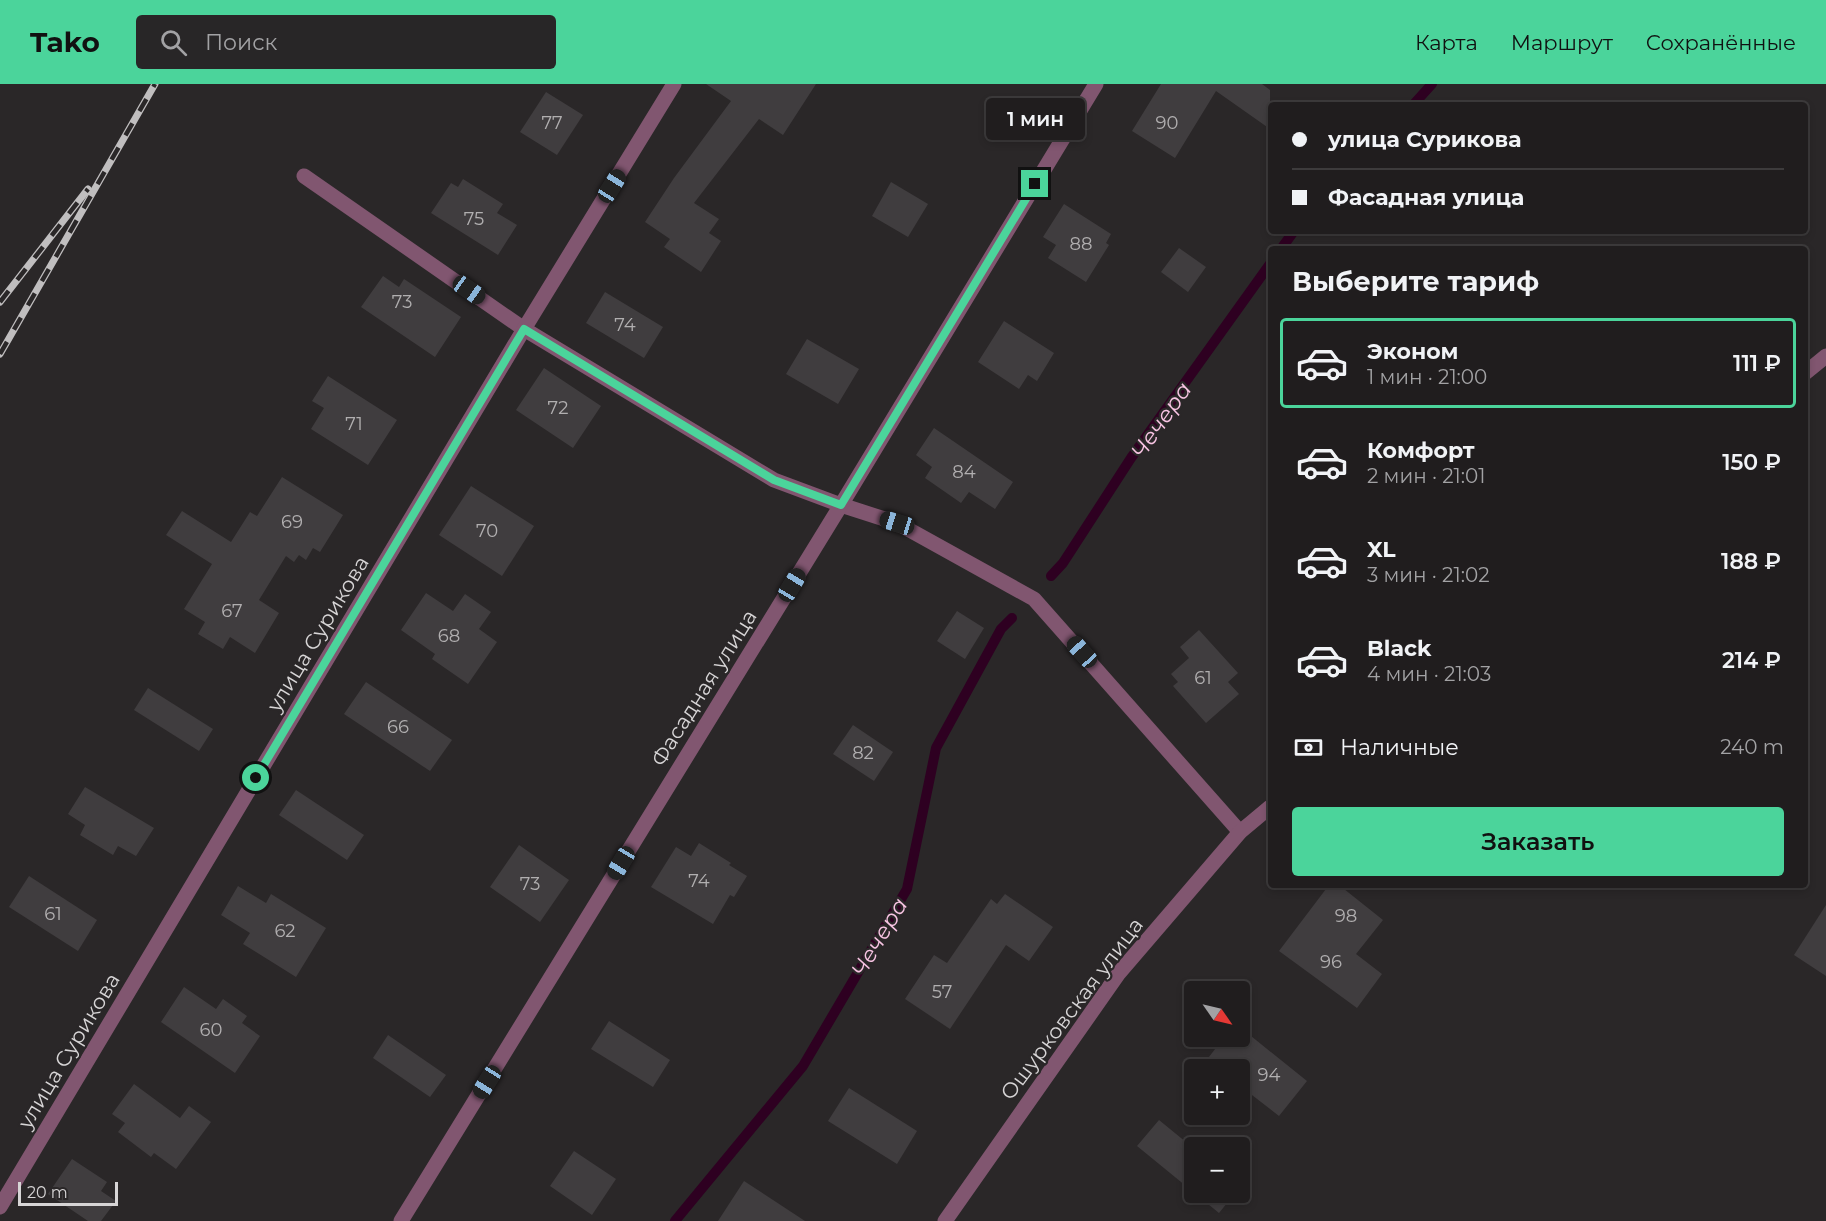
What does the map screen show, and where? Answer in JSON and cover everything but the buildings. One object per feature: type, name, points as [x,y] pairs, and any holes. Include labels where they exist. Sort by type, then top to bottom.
[{"type":"street","name":"улица Сурикова","points":[[0,1207],[524,329],[674,84]]},
{"type":"street","name":"Фасадная улица","points":[[401,1221],[841,505],[1096,84]]},
{"type":"street","points":[[304,176],[524,329],[774,480],[897,523],[1034,598],[1240,832]]},
{"type":"street","points":[[1808,371],[1826,356]]},
{"type":"street","name":"Ошурковская улица","points":[[945,1221],[1119,973],[1240,832],[1268,809]]},
{"type":"waterway","name":"Чечера","points":[[1416,102],[1432,84]]},
{"type":"waterway","name":"Чечера","points":[[1283,246],[1292,234]]},
{"type":"waterway","name":"Чечера","points":[[1051,576],[1063,563],[1131,458],[1268,267]]},
{"type":"waterway","name":"Чечера","points":[[675,1221],[803,1066],[907,889],[936,748],[1001,629],[1012,618]]},
{"type":"railway","points":[[0,354],[155,84]]},
{"type":"railway","points":[[0,302],[88,189]]},
{"type":"route","points":[[256,778],[524,329],[774,480],[841,505],[1035,184]]}]
